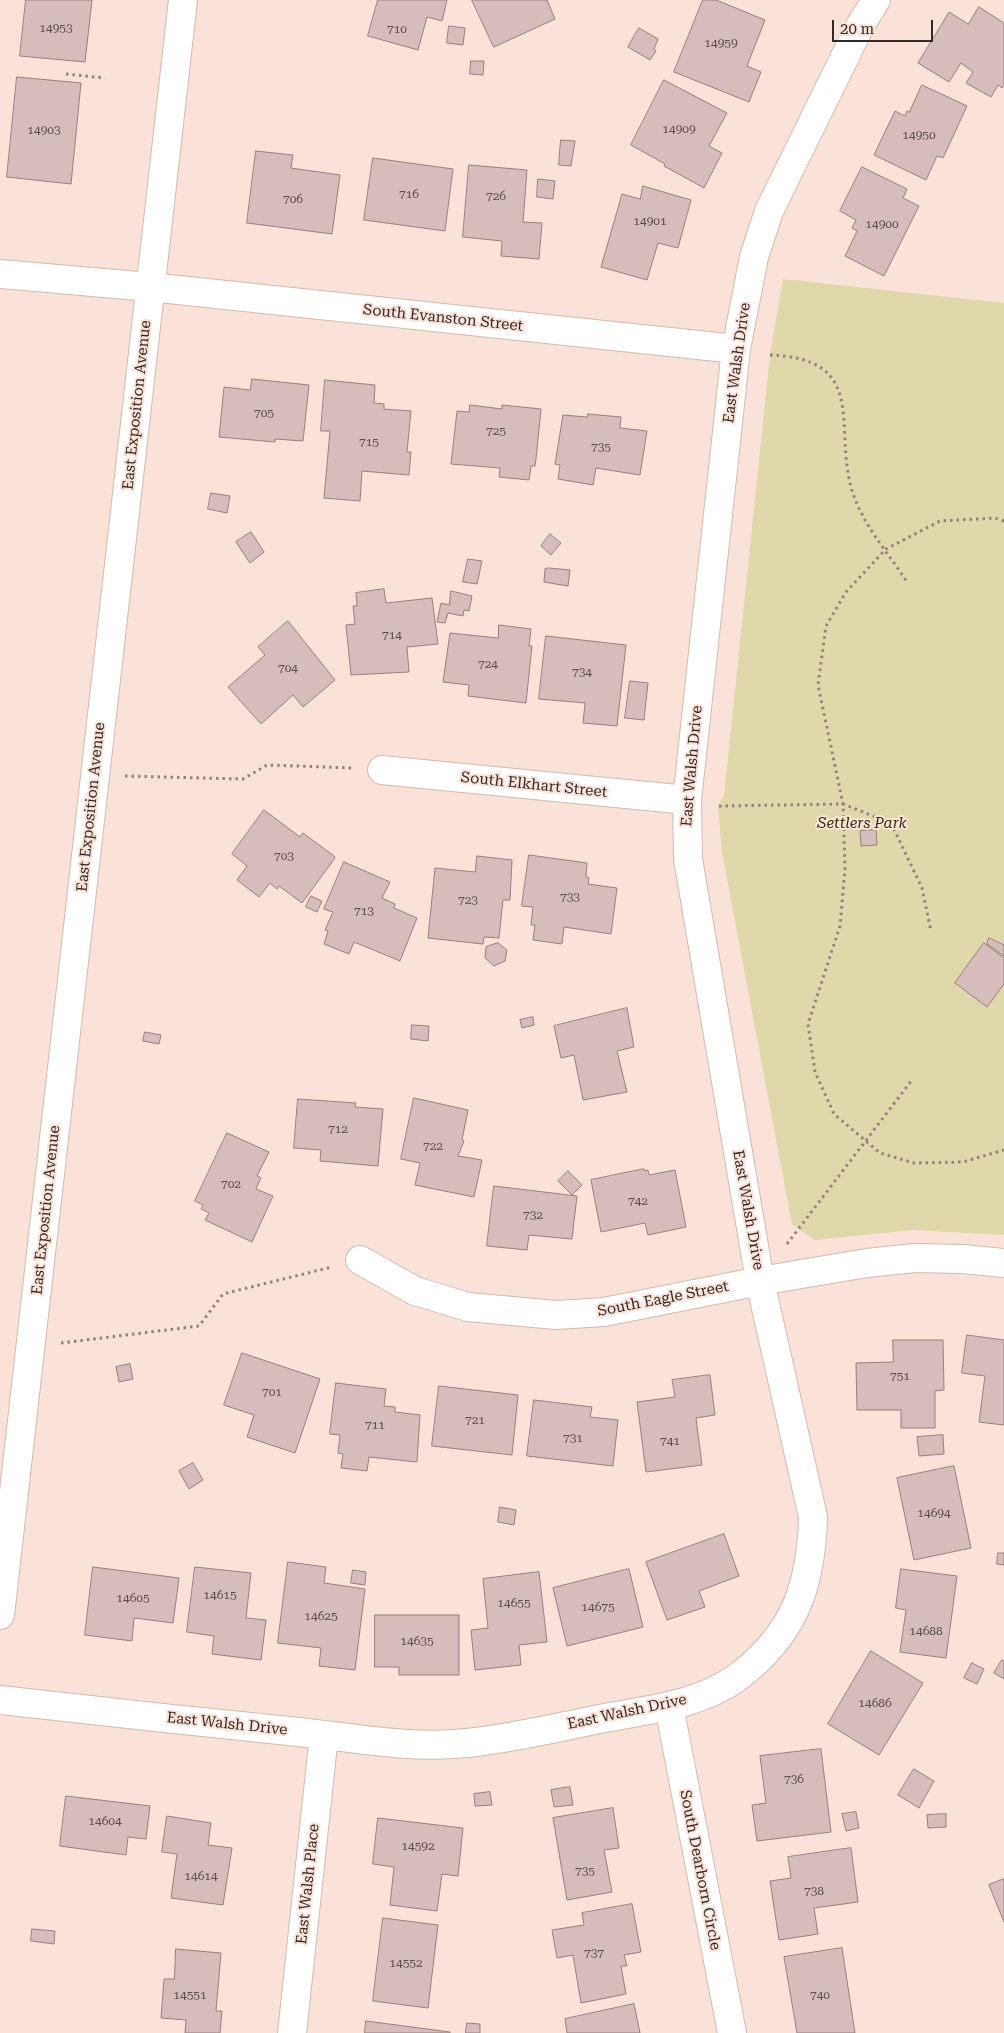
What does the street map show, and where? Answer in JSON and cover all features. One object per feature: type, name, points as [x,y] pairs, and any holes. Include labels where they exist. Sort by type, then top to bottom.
[{"type":"street","name":"East Exposition Avenue","points":[[0,1614],[183,0]]},
{"type":"street","name":"East Walsh Drive","points":[[0,1700],[387,1741],[467,1743],[669,1706],[705,1695],[737,1678],[765,1653],[787,1624],[803,1590],[812,1554],[812,1517],[760,1280],[688,859],[687,800],[736,349],[754,257],[769,212],[860,26],[876,0]]},
{"type":"street","name":"South Evanston Street","points":[[0,274],[150,287],[736,349]]},
{"type":"street","name":"South Elkhart Street","points":[[382,770],[687,800]]},
{"type":"street","name":"South Eagle Street","points":[[360,1260],[415,1291],[468,1306],[556,1315],[604,1312],[760,1280],[867,1263],[915,1258],[963,1259],[1004,1264]]},
{"type":"street","name":"South Dearborn Circle","points":[[669,1706],[732,2033]]},
{"type":"street","name":"East Walsh Place","points":[[292,2033],[324,1735]]},
{"type":"path","points":[[66,74],[105,78]]},
{"type":"path","points":[[770,356],[790,356],[821,366],[842,394],[851,486],[865,523],[886,549],[908,582]]},
{"type":"path","points":[[1004,521],[995,518],[940,521],[886,549],[846,592],[826,626],[818,685],[843,804],[845,869],[840,926],[808,1024],[815,1072],[834,1114],[880,1153],[914,1163],[963,1162],[1004,1150]]},
{"type":"path","points":[[95,775],[243,779],[267,765],[382,770]]},
{"type":"path","points":[[718,806],[843,804],[891,823],[922,888],[931,931]]},
{"type":"path","points":[[760,1280],[867,1142],[912,1080]]},
{"type":"path","points":[[30,1346],[199,1326],[223,1294],[360,1260]]},
{"type":"green space","name":"Settlers Park","points":[[783,279],[1004,303],[1004,1235],[913,1230],[815,1240],[792,1224],[722,852],[718,806],[724,796],[770,355]]},
{"type":"building","points":[[26,0],[92,0],[85,62],[20,56]]},
{"type":"building","points":[[378,0],[447,0],[442,21],[427,17],[418,50],[368,36]]},
{"type":"building","points":[[472,0],[547,0],[555,19],[494,47]]},
{"type":"building","points":[[703,0],[716,0],[765,20],[747,66],[761,72],[749,102],[674,72]]},
{"type":"building","points":[[979,7],[1004,23],[1004,85],[1002,88],[998,85],[991,97],[966,83],[973,72],[961,63],[949,82],[918,63],[949,12],[968,24]]},
{"type":"building","points":[[449,26],[465,28],[463,45],[447,43]]},
{"type":"building","points":[[639,28],[658,39],[654,49],[656,51],[650,60],[628,47]]},
{"type":"building","points":[[471,61],[484,61],[483,75],[470,74]]},
{"type":"building","points":[[17,77],[81,83],[71,184],[7,177]]},
{"type":"building","points":[[664,80],[727,113],[709,146],[722,153],[704,188],[631,145]]},
{"type":"building","points":[[922,85],[967,106],[943,158],[937,156],[926,180],[874,155],[895,111],[905,116],[907,111],[909,112]]},
{"type":"building","points":[[561,140],[575,141],[571,166],[559,165]]},
{"type":"building","points":[[256,151],[293,155],[291,168],[340,175],[332,234],[247,223]]},
{"type":"building","points":[[373,158],[453,169],[445,231],[364,220]]},
{"type":"building","points":[[469,165],[527,170],[523,222],[542,223],[539,259],[501,256],[502,241],[463,237]]},
{"type":"building","points":[[862,167],[907,189],[903,198],[919,206],[884,276],[845,256],[857,231],[852,228],[856,220],[840,211]]},
{"type":"building","points":[[538,179],[555,181],[553,199],[537,197]]},
{"type":"building","points":[[643,186],[691,200],[678,248],[658,243],[647,280],[601,267],[622,194],[640,199]]},
{"type":"building","points":[[252,379],[309,385],[303,441],[275,439],[275,442],[219,437],[224,387],[250,390]]},
{"type":"building","points":[[325,380],[375,385],[374,403],[384,404],[384,409],[411,411],[407,452],[411,452],[409,475],[362,471],[360,501],[324,498],[330,431],[321,431]]},
{"type":"building","points":[[470,405],[502,409],[502,405],[541,409],[535,466],[531,466],[529,480],[499,477],[500,468],[451,464],[457,411],[469,412]]},
{"type":"building","points":[[588,414],[621,417],[620,428],[647,431],[640,475],[596,468],[593,485],[558,479],[560,465],[555,464],[563,415],[587,417]]},
{"type":"building","points":[[211,493],[230,496],[227,513],[208,509]]},
{"type":"building","points":[[251,532],[264,552],[250,563],[236,542]]},
{"type":"building","points":[[550,534],[561,543],[551,555],[541,546]]},
{"type":"building","points":[[468,559],[482,561],[477,584],[463,582]]},
{"type":"building","points":[[545,569],[570,570],[568,586],[544,582]]},
{"type":"building","points":[[384,589],[386,603],[432,598],[438,644],[407,647],[409,672],[351,675],[346,625],[355,624],[353,606],[357,606],[356,593]]},
{"type":"building","points":[[451,591],[472,596],[469,611],[464,610],[463,616],[448,613],[445,623],[437,622],[441,603],[449,605]]},
{"type":"building","points":[[288,621],[335,680],[303,707],[293,695],[261,724],[228,687],[265,655],[258,647]]},
{"type":"building","points":[[499,625],[531,629],[529,646],[532,646],[526,703],[468,696],[469,685],[443,682],[450,633],[498,638]]},
{"type":"building","points":[[546,636],[626,645],[617,726],[583,723],[585,703],[539,699]]},
{"type":"building","points":[[630,681],[648,683],[644,720],[625,718]]},
{"type":"building","points":[[264,810],[300,837],[303,833],[335,858],[302,903],[279,886],[277,889],[270,883],[259,897],[237,880],[247,866],[232,854]]},
{"type":"building","points":[[876,830],[877,845],[861,846],[860,831]]},
{"type":"building","points":[[529,855],[587,863],[586,877],[589,878],[588,884],[617,888],[611,934],[564,927],[562,944],[533,940],[535,925],[531,925],[533,907],[522,906]]},
{"type":"building","points":[[477,856],[512,860],[510,900],[503,900],[499,938],[484,937],[483,944],[428,938],[435,868],[475,872]]},
{"type":"building","points":[[344,862],[390,882],[382,898],[395,904],[394,908],[417,918],[400,961],[354,942],[349,954],[324,944],[328,931],[325,930],[333,912],[324,909]]},
{"type":"building","points":[[311,896],[322,901],[317,912],[306,907]]},
{"type":"building","points":[[989,938],[1004,945],[1004,956],[987,944]]},
{"type":"building","points":[[498,943],[507,950],[505,961],[494,966],[485,958],[486,947]]},
{"type":"building","points":[[984,943],[1004,958],[1004,984],[987,1007],[955,983]]},
{"type":"building","points":[[627,1008],[634,1047],[617,1051],[627,1092],[583,1100],[574,1055],[561,1058],[554,1026]]},
{"type":"building","points":[[533,1017],[534,1025],[522,1028],[520,1020]]},
{"type":"building","points":[[412,1025],[429,1026],[428,1041],[411,1039]]},
{"type":"building","points":[[145,1032],[161,1035],[159,1044],[143,1041]]},
{"type":"building","points":[[414,1098],[468,1110],[462,1140],[464,1141],[458,1156],[482,1160],[474,1197],[415,1185],[420,1163],[401,1159]]},
{"type":"building","points":[[298,1099],[356,1103],[355,1107],[383,1109],[378,1166],[320,1161],[321,1150],[294,1148]]},
{"type":"building","points":[[227,1133],[269,1152],[257,1176],[261,1178],[256,1189],[273,1196],[252,1242],[205,1220],[209,1213],[201,1209],[203,1205],[195,1201]]},
{"type":"building","points":[[644,1169],[645,1171],[648,1170],[649,1175],[675,1170],[686,1227],[648,1235],[645,1223],[601,1232],[591,1180]]},
{"type":"building","points":[[568,1171],[582,1185],[572,1195],[558,1181]]},
{"type":"building","points":[[494,1186],[577,1196],[572,1239],[529,1235],[527,1250],[487,1246]]},
{"type":"building","points":[[967,1335],[1004,1340],[1004,1425],[979,1422],[985,1376],[962,1373]]},
{"type":"building","points":[[893,1340],[943,1340],[944,1390],[935,1391],[935,1428],[901,1428],[901,1410],[857,1410],[856,1363],[893,1362]]},
{"type":"building","points":[[242,1353],[320,1379],[295,1453],[247,1437],[254,1415],[224,1405]]},
{"type":"building","points":[[130,1364],[133,1379],[119,1382],[116,1367]]},
{"type":"building","points":[[710,1375],[715,1415],[696,1418],[702,1465],[646,1472],[637,1402],[675,1397],[672,1380]]},
{"type":"building","points":[[336,1383],[386,1389],[384,1406],[395,1407],[395,1412],[420,1415],[417,1462],[369,1457],[367,1471],[341,1468],[343,1454],[338,1453],[340,1435],[330,1434]]},
{"type":"building","points":[[439,1386],[518,1395],[512,1455],[432,1446]]},
{"type":"building","points":[[534,1400],[592,1407],[590,1417],[618,1420],[613,1466],[527,1456]]},
{"type":"building","points":[[943,1435],[944,1454],[919,1456],[917,1437]]},
{"type":"building","points":[[193,1463],[203,1480],[189,1489],[179,1471]]},
{"type":"building","points":[[954,1466],[971,1548],[914,1560],[897,1478]]},
{"type":"building","points":[[500,1507],[516,1510],[514,1525],[498,1522]]},
{"type":"building","points":[[724,1534],[739,1576],[699,1591],[705,1607],[667,1620],[646,1562]]},
{"type":"building","points":[[998,1553],[1004,1553],[1004,1565],[997,1564]]},
{"type":"building","points":[[288,1562],[326,1567],[324,1583],[365,1589],[355,1670],[319,1666],[321,1648],[278,1643]]},
{"type":"building","points":[[93,1567],[179,1578],[173,1623],[134,1618],[132,1641],[85,1635]]},
{"type":"building","points":[[195,1567],[251,1573],[246,1618],[266,1620],[261,1660],[212,1654],[214,1636],[187,1632]]},
{"type":"building","points":[[629,1569],[643,1627],[567,1646],[553,1588]]},
{"type":"building","points":[[901,1569],[957,1576],[946,1658],[900,1652],[906,1610],[896,1608]]},
{"type":"building","points":[[353,1570],[366,1572],[365,1585],[351,1583]]},
{"type":"building","points":[[539,1572],[547,1642],[519,1645],[521,1665],[475,1670],[471,1630],[488,1628],[483,1579]]},
{"type":"building","points":[[375,1615],[459,1615],[459,1675],[399,1675],[399,1667],[375,1667]]},
{"type":"building","points":[[871,1651],[923,1683],[879,1755],[828,1724]]},
{"type":"building","points":[[1002,1660],[1004,1661],[1004,1679],[994,1673]]},
{"type":"building","points":[[972,1663],[984,1669],[977,1684],[964,1678]]},
{"type":"building","points":[[821,1749],[831,1832],[757,1841],[752,1805],[766,1803],[760,1756]]},
{"type":"building","points":[[914,1769],[934,1781],[919,1808],[898,1795]]},
{"type":"building","points":[[570,1787],[573,1805],[554,1807],[551,1790]]},
{"type":"building","points":[[490,1792],[492,1805],[475,1806],[474,1794]]},
{"type":"building","points":[[66,1796],[150,1806],[146,1839],[128,1837],[126,1855],[60,1846]]},
{"type":"building","points":[[613,1808],[619,1848],[604,1850],[612,1892],[567,1900],[553,1818]]},
{"type":"building","points":[[856,1812],[859,1828],[846,1831],[842,1814]]},
{"type":"building","points":[[946,1814],[946,1827],[928,1828],[927,1815]]},
{"type":"building","points":[[167,1816],[211,1823],[208,1845],[232,1848],[223,1905],[171,1898],[177,1854],[162,1852]]},
{"type":"building","points":[[378,1818],[463,1828],[458,1876],[442,1874],[437,1911],[390,1905],[394,1867],[373,1864]]},
{"type":"building","points":[[851,1848],[858,1902],[814,1908],[818,1934],[779,1940],[770,1881],[791,1878],[788,1857]]},
{"type":"building","points":[[1004,1879],[1004,1922],[989,1885]]},
{"type":"building","points":[[632,1904],[641,1952],[624,1955],[627,1966],[621,1966],[626,1994],[581,2003],[573,1955],[557,1958],[552,1930],[584,1925],[582,1913]]},
{"type":"building","points":[[383,1918],[438,1925],[428,2008],[373,2001]]},
{"type":"building","points":[[32,1929],[55,1931],[54,1944],[31,1941]]},
{"type":"building","points":[[842,1948],[855,2033],[797,2033],[784,1957]]},
{"type":"building","points":[[176,1949],[221,1953],[216,2011],[222,2011],[220,2033],[185,2033],[186,2020],[161,2018],[164,1979],[174,1979]]},
{"type":"building","points":[[634,2004],[640,2033],[567,2033],[565,2019]]},
{"type":"building","points":[[366,2021],[450,2032],[450,2033],[365,2033]]},
{"type":"building","points":[[467,2023],[480,2024],[480,2033],[466,2033]]}]
